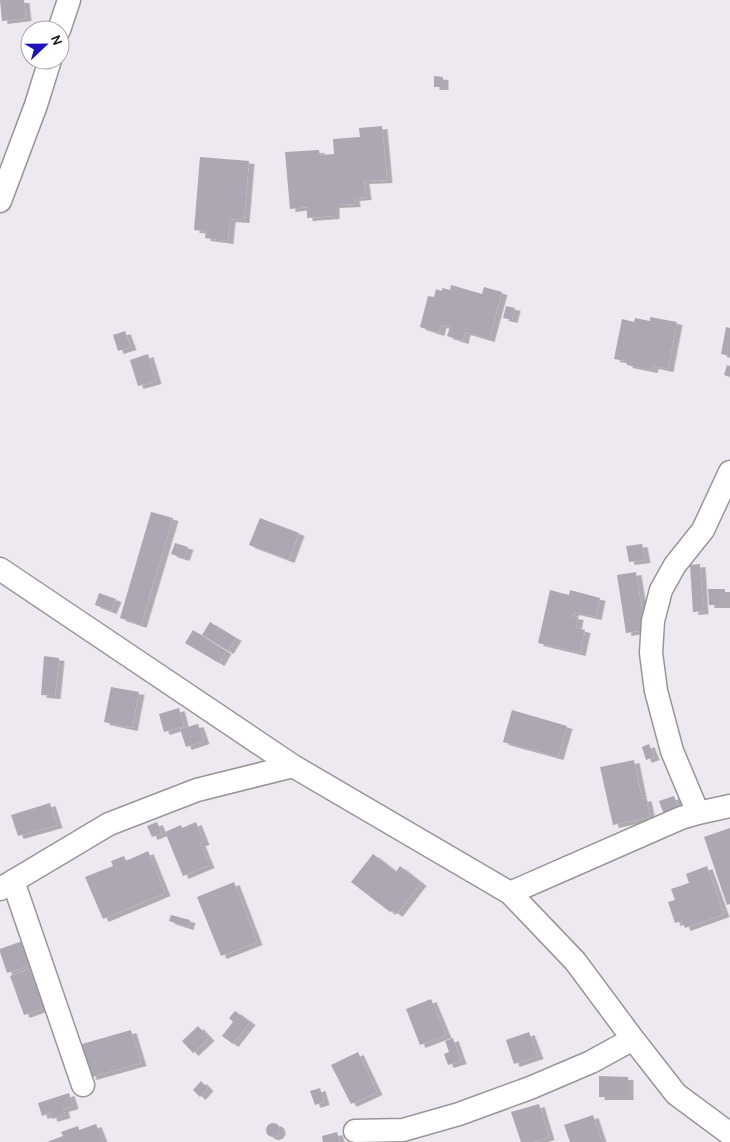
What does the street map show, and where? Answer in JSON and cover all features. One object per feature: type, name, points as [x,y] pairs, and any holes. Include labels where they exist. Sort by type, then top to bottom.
[{"type":"street","points":[[63,20],[69,0]]},
{"type":"street","points":[[0,201],[36,105],[47,70]]},
{"type":"street","points":[[698,813],[672,751],[656,691],[651,653],[653,621],[661,590],[675,565],[703,530],[730,472]]},
{"type":"street","points":[[0,569],[293,766],[510,893],[575,962],[676,1094],[730,1134]]},
{"type":"street","points":[[84,1084],[7,885],[109,824],[197,790],[293,766]]},
{"type":"street","points":[[510,893],[681,818],[730,806]]},
{"type":"street","points":[[355,1130],[403,1130],[459,1114],[530,1088],[591,1062],[633,1039]]},
{"type":"building","points":[[0,0],[24,0],[26,18],[2,21]]},
{"type":"building","points":[[434,76],[443,77],[443,87],[434,87]]},
{"type":"building","points":[[382,126],[387,180],[364,181],[366,197],[354,198],[355,204],[334,205],[334,216],[307,218],[307,207],[290,209],[285,152],[319,150],[320,155],[334,154],[333,139],[360,137],[359,128]]},
{"type":"building","points":[[200,157],[249,161],[244,220],[230,219],[228,241],[205,238],[206,231],[194,230]]},
{"type":"building","points":[[451,285],[482,294],[484,287],[502,292],[489,339],[465,332],[463,341],[447,336],[450,327],[441,325],[439,333],[420,327],[428,296],[434,297],[436,289],[442,291],[442,288],[450,290]]},
{"type":"building","points":[[506,306],[515,308],[512,320],[503,318]]},
{"type":"building","points":[[650,317],[677,322],[668,369],[653,366],[652,370],[627,365],[627,361],[614,359],[622,319],[634,322],[635,318],[650,321]]},
{"type":"building","points":[[726,327],[730,328],[730,356],[721,354]]},
{"type":"building","points":[[125,331],[131,347],[118,351],[113,335]]},
{"type":"building","points":[[148,354],[156,381],[138,386],[130,360]]},
{"type":"building","points":[[727,365],[730,366],[730,377],[724,375]]},
{"type":"building","points":[[151,512],[173,518],[141,625],[120,618]]},
{"type":"building","points":[[260,518],[299,533],[289,560],[249,545]]},
{"type":"building","points":[[175,543],[188,547],[184,558],[171,554]]},
{"type":"building","points":[[642,544],[645,560],[629,562],[626,546]]},
{"type":"building","points":[[700,564],[703,611],[693,612],[690,565]]},
{"type":"building","points":[[636,572],[645,630],[626,633],[617,575]]},
{"type":"building","points":[[708,589],[725,589],[725,605],[709,605]]},
{"type":"building","points":[[550,590],[569,595],[570,590],[600,598],[596,617],[574,612],[572,616],[578,617],[576,628],[585,630],[580,653],[538,643]]},
{"type":"building","points":[[99,593],[116,599],[111,611],[95,605]]},
{"type":"building","points":[[210,622],[236,638],[228,651],[202,635]]},
{"type":"building","points":[[193,630],[226,651],[219,663],[185,643]]},
{"type":"building","points":[[44,656],[59,658],[55,696],[41,695]]},
{"type":"building","points":[[111,687],[139,692],[132,728],[104,722]]},
{"type":"building","points":[[179,708],[184,726],[164,732],[159,714]]},
{"type":"building","points":[[512,710],[567,726],[558,757],[503,742]]},
{"type":"building","points":[[198,724],[204,741],[186,747],[180,729]]},
{"type":"building","points":[[649,744],[654,757],[646,760],[642,747]]},
{"type":"building","points":[[634,760],[642,799],[646,798],[650,817],[613,825],[600,767]]},
{"type":"building","points":[[674,796],[681,815],[666,820],[659,801]]},
{"type":"building","points":[[50,803],[57,825],[18,836],[11,815]]},
{"type":"building","points":[[157,822],[162,833],[152,837],[147,826]]},
{"type":"building","points":[[196,822],[204,842],[200,843],[209,865],[183,876],[165,832],[181,825],[182,828]]},
{"type":"building","points":[[730,828],[730,904],[727,905],[704,837]]},
{"type":"building","points":[[148,851],[165,893],[103,919],[85,877],[113,866],[111,861],[124,856],[126,861]]},
{"type":"building","points":[[373,854],[396,872],[400,866],[421,883],[397,914],[392,910],[390,912],[351,882]]},
{"type":"building","points":[[707,866],[724,914],[685,928],[682,921],[675,923],[668,902],[675,900],[671,889],[689,883],[686,874]]},
{"type":"building","points":[[234,882],[257,942],[221,956],[197,897]]},
{"type":"building","points":[[171,915],[190,920],[188,927],[169,921]]},
{"type":"building","points":[[28,939],[36,963],[7,973],[0,949]]},
{"type":"building","points":[[30,969],[44,1008],[24,1015],[10,976]]},
{"type":"building","points":[[431,999],[446,1035],[420,1045],[406,1009]]},
{"type":"building","points":[[235,1011],[250,1022],[233,1044],[222,1036],[233,1022],[229,1018]]},
{"type":"building","points":[[198,1026],[209,1038],[193,1053],[182,1041]]},
{"type":"building","points":[[131,1030],[141,1063],[91,1077],[82,1044]]},
{"type":"building","points":[[529,1032],[538,1056],[514,1064],[506,1040]]},
{"type":"building","points":[[453,1038],[461,1061],[448,1065],[444,1054],[449,1052],[445,1041]]},
{"type":"building","points":[[358,1052],[377,1092],[351,1104],[331,1065]]},
{"type":"building","points":[[599,1076],[628,1077],[628,1097],[599,1097]]},
{"type":"building","points":[[201,1081],[208,1088],[200,1097],[193,1090]]},
{"type":"building","points":[[320,1088],[324,1102],[315,1105],[310,1091]]},
{"type":"building","points":[[69,1093],[73,1106],[63,1109],[65,1115],[52,1119],[50,1113],[42,1116],[38,1103]]},
{"type":"building","points":[[539,1104],[549,1137],[533,1142],[521,1142],[511,1112]]},
{"type":"building","points":[[593,1115],[602,1142],[570,1142],[564,1125]]},
{"type":"building","points":[[273,1123],[278,1125],[280,1130],[278,1135],[273,1137],[268,1135],[266,1130],[268,1125]]},
{"type":"building","points":[[96,1124],[103,1142],[47,1142],[63,1136],[61,1132],[78,1126],[79,1130]]},
{"type":"building","points":[[337,1132],[340,1142],[323,1142],[322,1136]]}]
